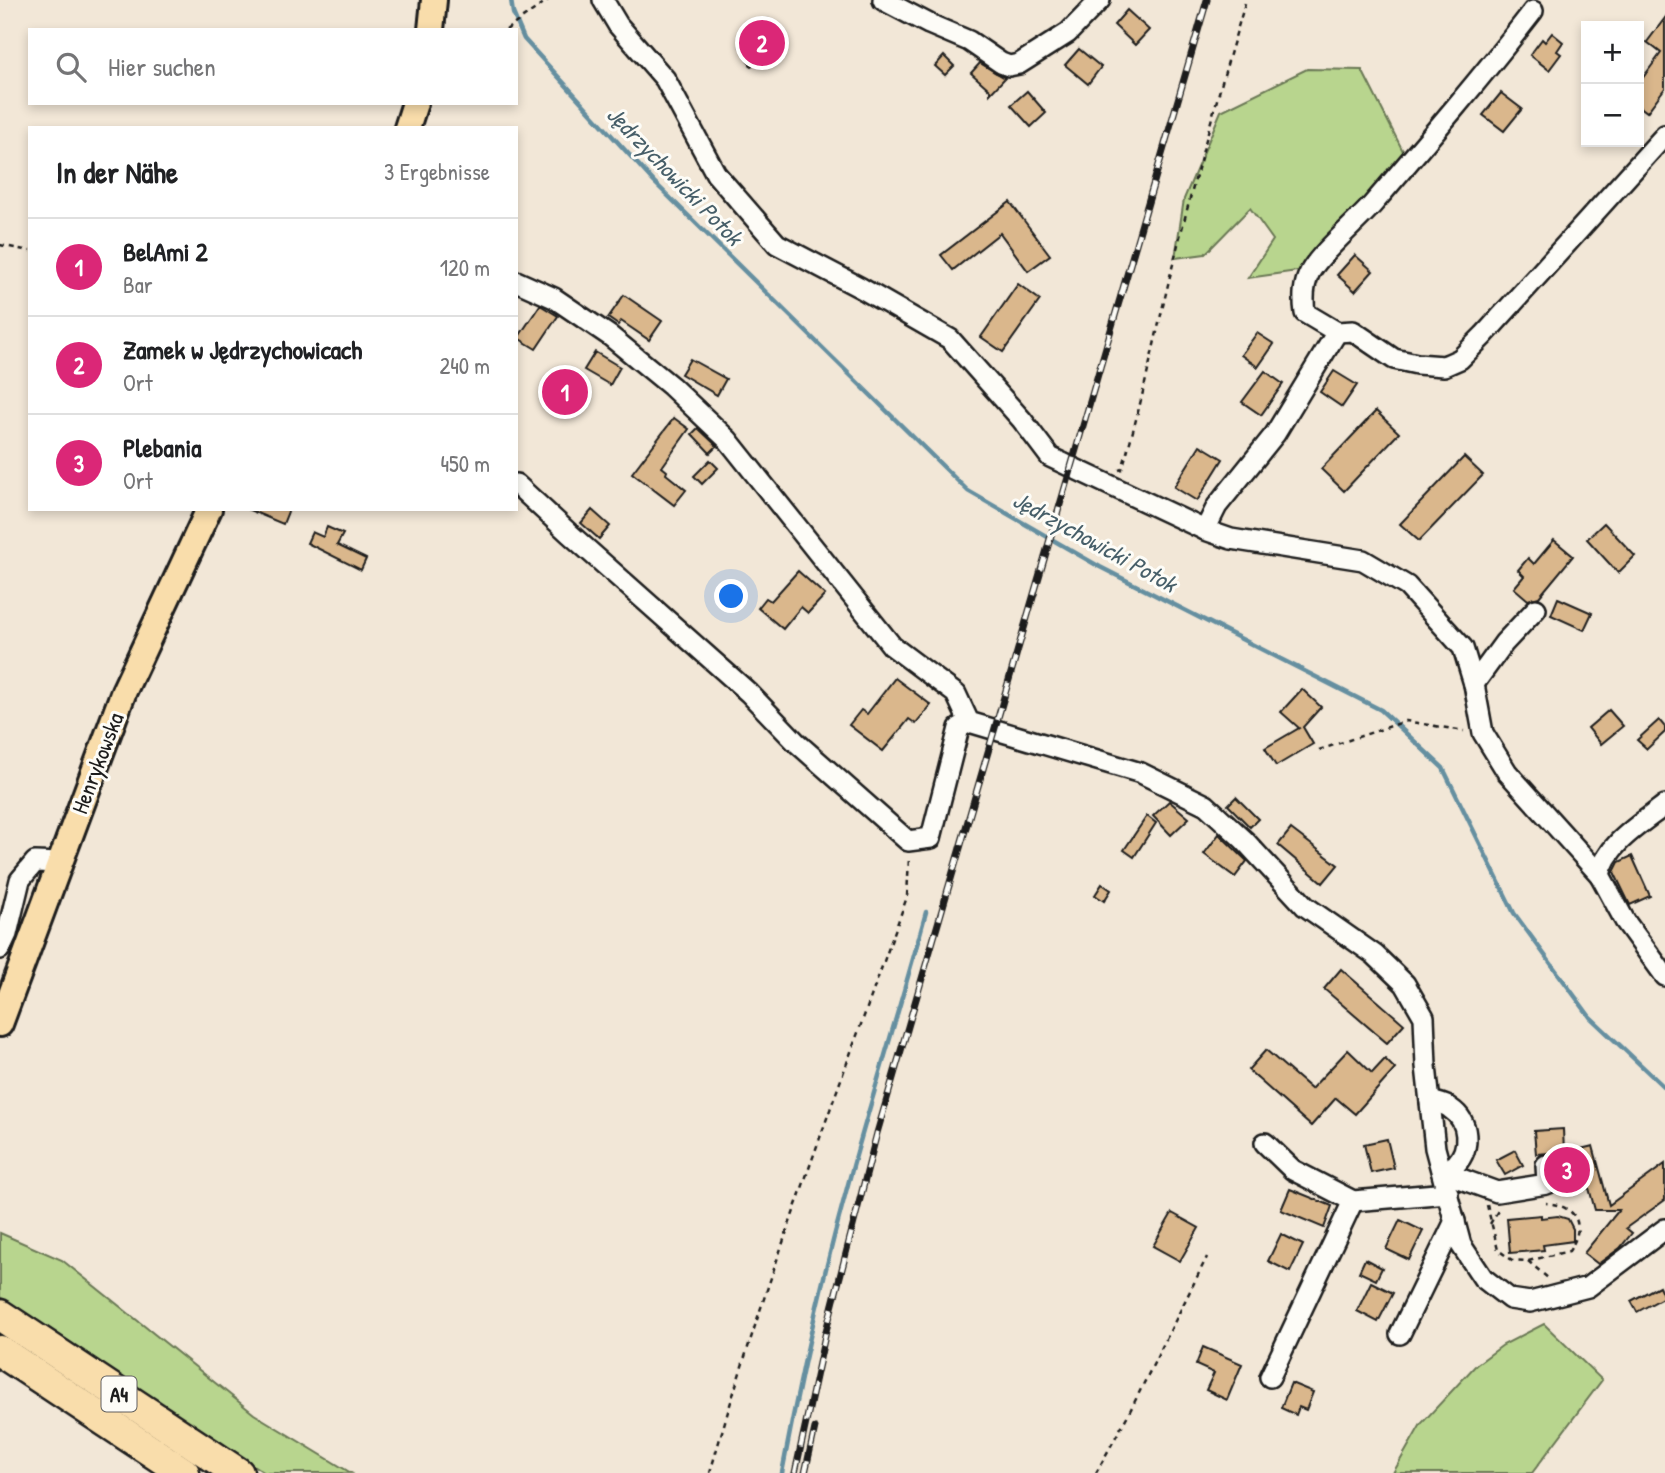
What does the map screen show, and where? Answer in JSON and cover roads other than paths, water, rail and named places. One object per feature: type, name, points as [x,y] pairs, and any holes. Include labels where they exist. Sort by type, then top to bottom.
[{"type":"highway","name":"A4","points":[[0,1315],[238,1473]]},
{"type":"highway","name":"A4","points":[[0,1351],[184,1473]]},
{"type":"main road","points":[[431,28],[434,0]]},
{"type":"main road","points":[[408,126],[414,105]]},
{"type":"main road","name":"Henrykowska","points":[[0,1024],[124,691],[208,511]]},
{"type":"street","points":[[603,0],[618,25],[665,79],[716,174],[777,244],[950,339],[1050,457],[1205,530],[1231,539],[1363,560],[1407,586],[1463,648],[1474,684],[1483,733],[1507,772],[1600,875],[1625,921],[1665,976]]},
{"type":"street","points":[[883,0],[969,41],[1009,66],[1019,64],[1068,33],[1100,0]]},
{"type":"street","points":[[1533,11],[1479,81],[1367,211],[1311,269],[1305,283],[1305,313],[1337,332],[1353,331],[1394,359],[1444,366],[1460,359],[1665,135]]},
{"type":"street","points":[[518,282],[554,298],[610,336],[671,386],[728,440],[892,646],[956,694],[969,722]]},
{"type":"street","points":[[1205,530],[1217,506],[1275,434],[1337,332]]},
{"type":"street","points":[[518,486],[749,693],[796,742],[908,841],[931,838],[959,728],[969,722],[1141,773],[1206,805],[1244,839],[1305,906],[1375,955],[1405,984],[1424,1017],[1435,1148],[1461,1245],[1483,1278],[1510,1299],[1530,1302],[1588,1287],[1663,1234]]},
{"type":"street","points":[[1474,684],[1504,643],[1536,609]]},
{"type":"street","points":[[1600,875],[1603,862],[1627,834],[1665,805]]},
{"type":"street","points":[[0,949],[7,934],[20,880],[35,862],[60,863]]},
{"type":"street","points":[[1430,1101],[1450,1107],[1463,1120],[1466,1137],[1465,1150],[1455,1165],[1442,1172]]},
{"type":"street","points":[[1265,1143],[1293,1170],[1353,1201],[1448,1193]]},
{"type":"street","points":[[1442,1172],[1497,1192],[1547,1185],[1546,1165]]},
{"type":"street","points":[[1270,1377],[1353,1201]]},
{"type":"street","points":[[1400,1334],[1455,1221]]},
{"type":"waterway","name":"Jędrzychowicki Potok","points":[[511,0],[513,13],[524,39],[654,182],[968,491],[1100,567],[1381,710],[1443,768],[1514,913],[1590,1017],[1665,1088]]},
{"type":"waterway","points":[[782,1473],[837,1223],[926,912]]},
{"type":"railway","points":[[795,1473],[826,1331],[877,1133],[1207,0]]},
{"type":"railway","points":[[805,1473],[815,1428]]},
{"type":"place","name":"Zamek w Jędrzychowicach","points":[[762,43]]},
{"type":"place","name":"BelAmi 2","points":[[565,392]]},
{"type":"place","name":"Plebania","points":[[1567,1170]]}]
